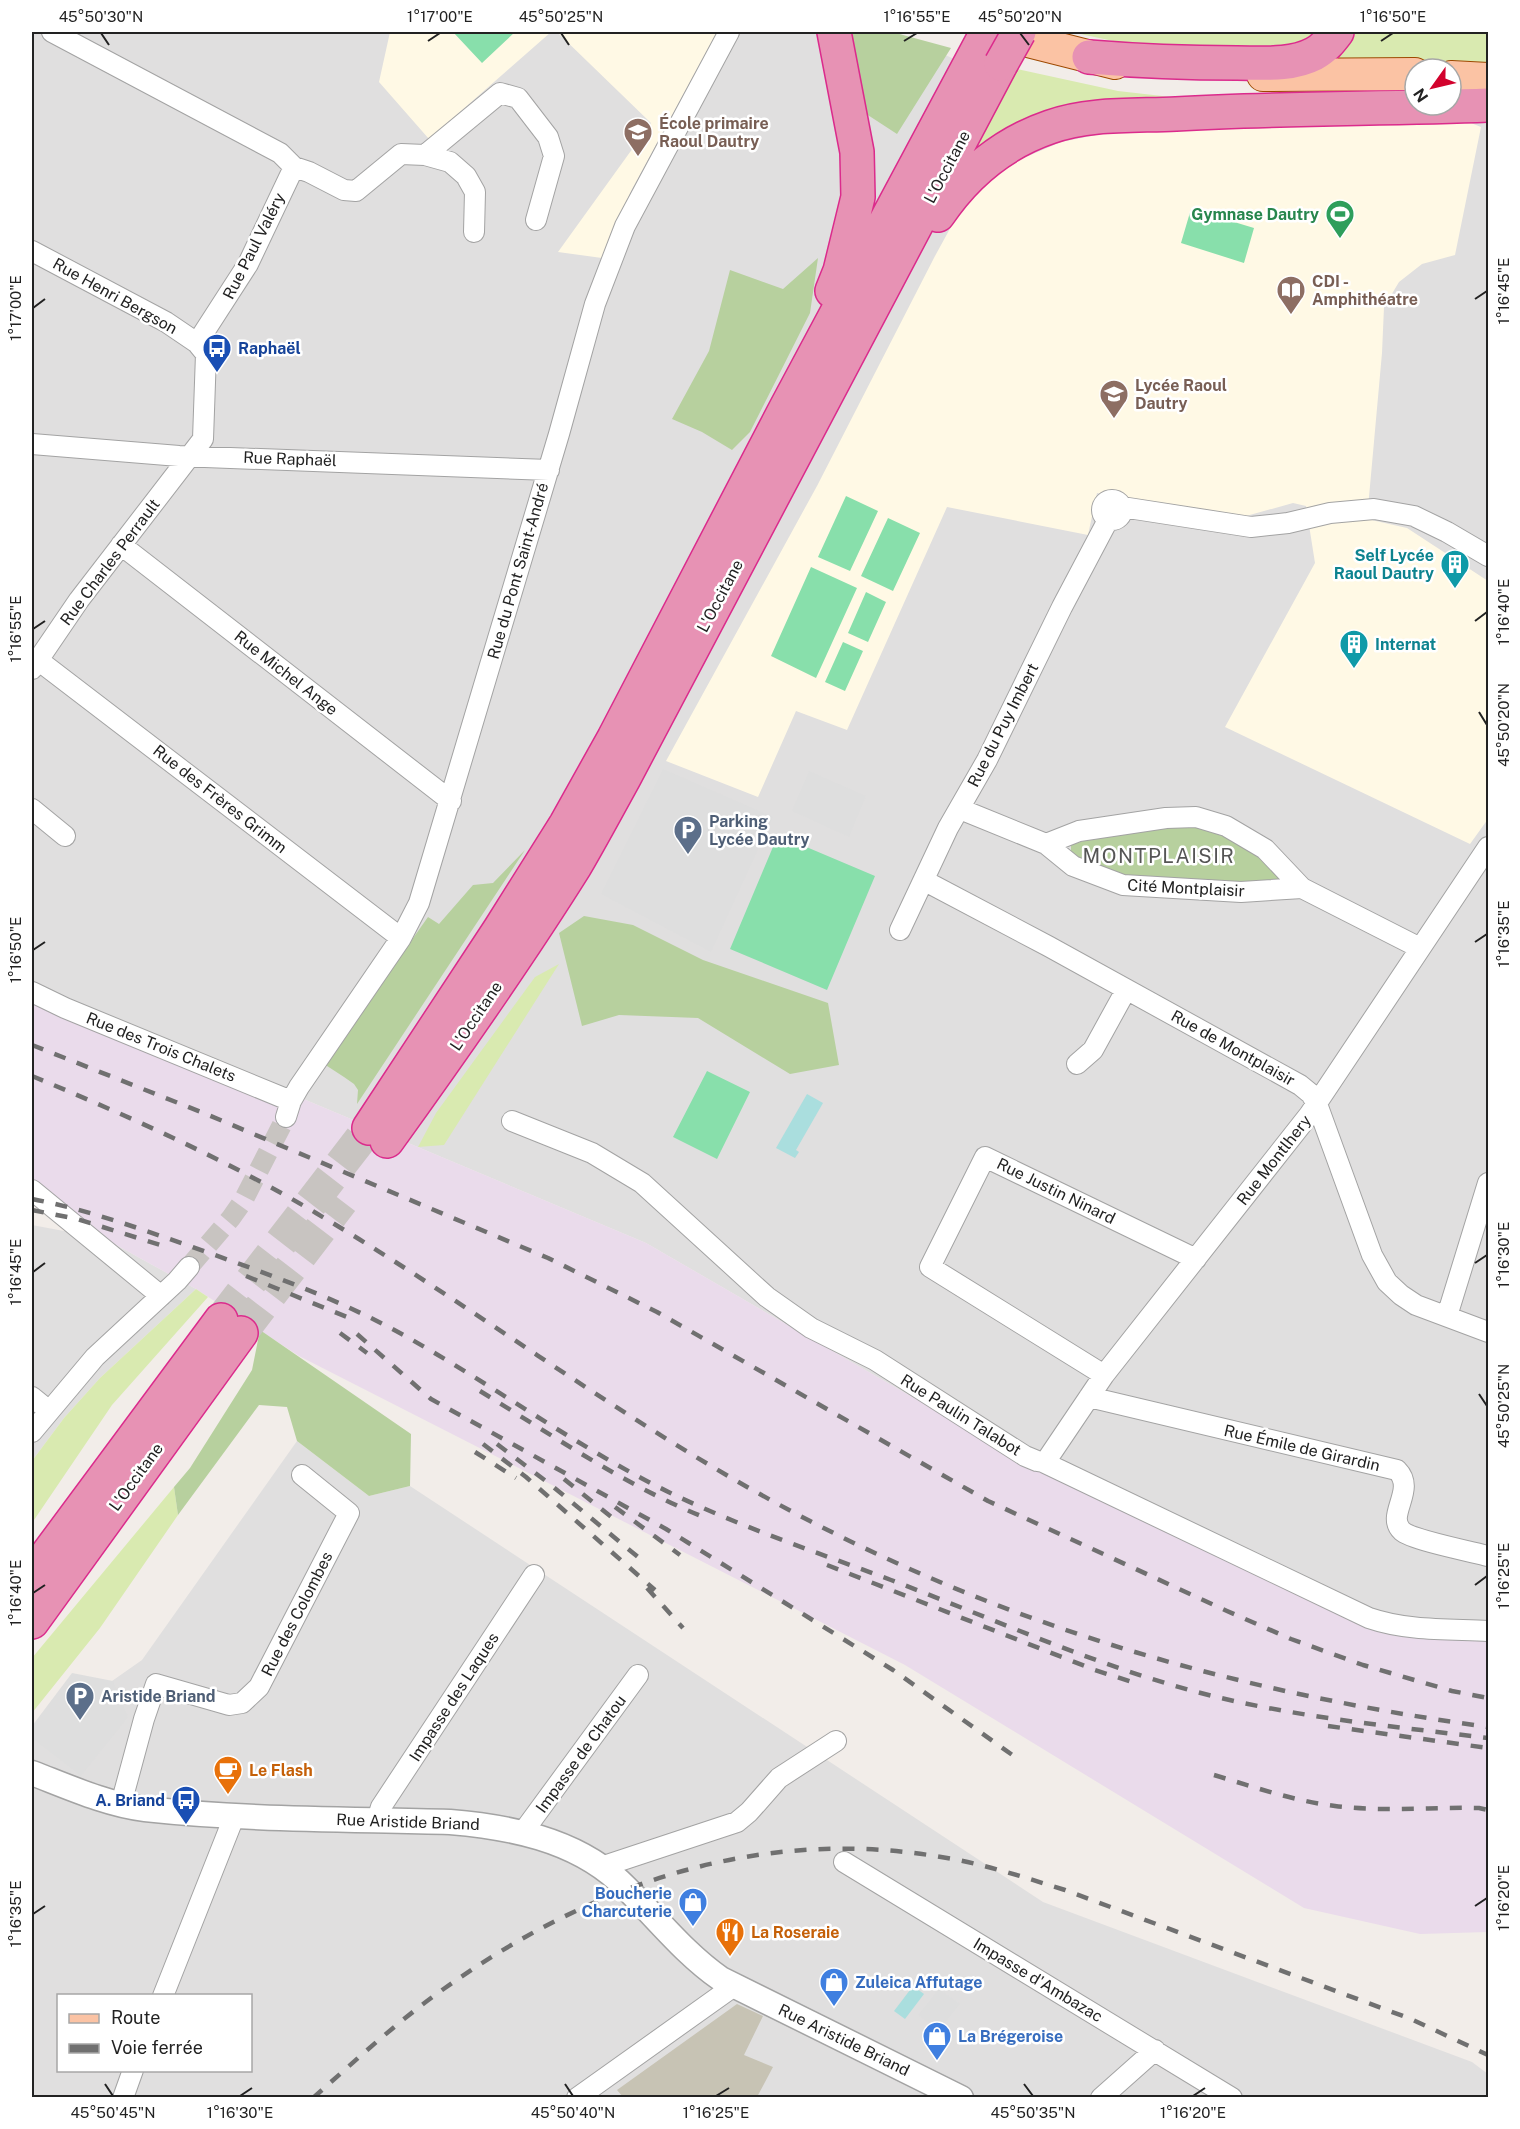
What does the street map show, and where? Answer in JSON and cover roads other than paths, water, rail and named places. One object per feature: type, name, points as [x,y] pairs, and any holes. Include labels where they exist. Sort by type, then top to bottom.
[{"type":"highway","points":[[786,408],[840,272],[858,197],[857,152],[834,32]]},
{"type":"highway","name":"L'Occitane","points":[[988,50],[856,339],[624,778],[576,863],[483,1005],[378,1135],[494,939],[566,824],[614,738],[786,408],[988,50],[1019,32]]},
{"type":"highway","points":[[1089,57],[1182,63],[1274,63],[1296,60],[1314,54],[1338,32]]},
{"type":"highway","points":[[856,339],[938,214],[959,187],[1007,147],[1044,129],[1080,119],[1204,112],[1488,105]]},
{"type":"highway","name":"L'Occitane","points":[[32,1575],[231,1326],[32,1622]]},
{"type":"main road","points":[[1000,32],[1089,57],[1152,70],[1219,75],[1403,74]]},
{"type":"main road","points":[[1463,78],[1488,79]]},
{"type":"street","points":[[52,32],[280,153],[294,167],[344,190],[356,191],[401,154],[425,154],[450,162],[466,176],[476,192],[474,232]]},
{"type":"street","name":"Rue du Pont Saint-André","points":[[289,1109],[401,938],[419,903],[549,470],[595,304],[625,226],[729,32]]},
{"type":"street","points":[[425,154],[500,93],[518,98],[548,137],[554,156],[536,220]]},
{"type":"street","name":"Rue Paul Valéry","points":[[197,343],[248,264],[294,167]]},
{"type":"street","name":"Rue Henri Bergson","points":[[32,251],[166,322],[197,343]]},
{"type":"street","points":[[189,455],[203,439],[206,354],[197,343]]},
{"type":"street","name":"Rue Raphaël","points":[[32,444],[189,455],[549,470]]},
{"type":"street","name":"Rue Charles Perrault","points":[[35,665],[79,600],[189,455]]},
{"type":"street","name":"Rue du Puy Imbert","points":[[900,930],[948,828],[987,760],[1062,607],[1115,514],[1251,527],[1288,523],[1330,513],[1374,509],[1414,516],[1448,532],[1488,556]]},
{"type":"street","name":"Rue Michel Ange","points":[[121,545],[451,801]]},
{"type":"street","name":"Rue des Frères Grimm","points":[[35,665],[401,938]]},
{"type":"street","points":[[32,809],[65,836]]},
{"type":"street","name":"Cité Montplaisir","points":[[960,809],[1046,844],[1073,866],[1123,885],[1241,892],[1302,888]]},
{"type":"street","points":[[1046,844],[1079,831],[1166,818],[1196,817],[1226,826],[1265,849],[1302,888],[1420,948]]},
{"type":"street","name":"Rue Montlhery","points":[[1043,1461],[1048,1458],[1104,1375],[1317,1104],[1488,847]]},
{"type":"street","name":"Rue de Montplaisir","points":[[925,881],[1300,1085],[1311,1094],[1317,1104],[1372,1255],[1387,1282],[1416,1305],[1488,1332]]},
{"type":"street","points":[[1077,1064],[1093,1050],[1126,990]]},
{"type":"street","name":"Rue des Trois Chalets","points":[[32,992],[289,1109]]},
{"type":"street","name":"Rue Paulin Talabot","points":[[512,1121],[592,1153],[642,1183],[767,1297],[788,1313],[811,1328],[875,1360],[1025,1456],[1043,1461],[1369,1618],[1407,1627],[1488,1630]]},
{"type":"street","name":"Rue Justin Ninard","points":[[1104,1375],[930,1267],[985,1157],[1196,1259]]},
{"type":"street","points":[[1447,1316],[1488,1183]]},
{"type":"street","points":[[32,1190],[161,1296]]},
{"type":"street","points":[[32,1432],[48,1410],[95,1357],[189,1267]]},
{"type":"street","points":[[32,1396],[48,1410]]},
{"type":"street","name":"Rue Émile de Girardin","points":[[1089,1397],[1397,1470],[1403,1476],[1405,1487],[1397,1517],[1397,1524],[1402,1531],[1408,1535],[1445,1546],[1488,1556]]},
{"type":"street","name":"Rue des Colombes","points":[[121,1804],[156,1684],[229,1705],[242,1703],[259,1687],[349,1513],[302,1475]]},
{"type":"street","name":"Impasse des Laques","points":[[377,1820],[381,1807],[534,1575]]},
{"type":"street","name":"Impasse de Chatou","points":[[523,1832],[638,1675]]},
{"type":"street","points":[[601,1867],[737,1822],[779,1778],[836,1741]]},
{"type":"street","name":"Rue Aristide Briand","points":[[32,1773],[121,1804],[144,1809],[234,1817],[482,1824],[523,1832],[569,1849],[601,1867],[627,1889],[694,1958],[714,1974],[734,1986],[961,2097]]},
{"type":"street","points":[[163,1994],[234,1817]]},
{"type":"street","name":"Impasse d'Ambazac","points":[[844,1862],[1232,2097]]},
{"type":"street","points":[[577,2097],[734,1986]]},
{"type":"street","points":[[1101,2097],[1155,2050]]},
{"type":"street","points":[[123,2097],[132,2072]]},
{"type":"water","points":[[807,1094],[823,1103],[796,1150],[799,1152],[795,1158],[776,1148]]},
{"type":"water","points":[[913,1986],[924,1994],[905,2019],[894,2011]]},
{"type":"tunnel","points":[[189,1267],[243,1201],[286,1117]]},
{"type":"tunnel","points":[[221,1320],[369,1128]]},
{"type":"tunnel","points":[[241,1333],[342,1201]]},
{"type":"railway","points":[[32,1045],[206,1114],[548,1258],[657,1312],[988,1501],[1227,1611],[1291,1639],[1363,1665],[1452,1691],[1488,1698]]},
{"type":"railway","points":[[32,1076],[176,1139],[282,1193],[378,1251],[683,1449],[810,1521],[891,1561],[973,1596],[1056,1627],[1140,1654],[1312,1697],[1488,1727]]},
{"type":"railway","points":[[32,1199],[100,1216],[311,1291],[384,1324],[583,1445],[673,1494],[766,1534],[1079,1654],[1193,1691],[1266,1708],[1340,1720],[1488,1738]]},
{"type":"railway","points":[[32,1210],[77,1219],[170,1248]]},
{"type":"railway","points":[[246,1276],[357,1321]]},
{"type":"railway","points":[[340,1333],[367,1353]]},
{"type":"railway","points":[[357,1334],[431,1399],[666,1529],[893,1670],[1018,1759]]},
{"type":"railway","points":[[480,1391],[616,1474],[701,1516]]},
{"type":"railway","points":[[483,1444],[526,1477],[655,1590]]},
{"type":"railway","points":[[497,1444],[551,1485],[644,1562]]},
{"type":"railway","points":[[475,1452],[516,1478]]},
{"type":"railway","points":[[564,1479],[620,1524]]},
{"type":"railway","points":[[615,1507],[680,1555]]},
{"type":"railway","points":[[827,1565],[1095,1670],[1138,1684]]},
{"type":"railway","points":[[647,1588],[683,1628]]},
{"type":"railway","points":[[1328,1726],[1488,1748]]},
{"type":"railway","points":[[1214,1775],[1289,1797],[1335,1806],[1488,1810]]},
{"type":"railway","points":[[313,2098],[394,2027],[445,1988],[502,1951],[561,1918],[621,1892],[683,1871],[747,1857],[812,1849],[879,1850],[947,1858],[1021,1876],[1065,1890],[1411,2019],[1488,2055]]},
{"type":"place","name":"École primaire Raoul Dautry","points":[[638,158]]},
{"type":"place","name":"Gymnase Dautry","points":[[1340,240]]},
{"type":"place","name":"CDI - Amphithéatre","points":[[1291,316]]},
{"type":"place","name":"Raphaël","points":[[217,374]]},
{"type":"place","name":"Lycée Raoul Dautry","points":[[1114,420]]},
{"type":"place","name":"Self Lycée Raoul Dautry","points":[[1455,590]]},
{"type":"place","name":"Internat","points":[[1354,670]]},
{"type":"place","name":"Parking Lycée Dautry","points":[[688,856]]},
{"type":"place","name":"Aristide Briand","points":[[80,1722]]},
{"type":"place","name":"Le Flash","points":[[228,1796]]},
{"type":"place","name":"A. Briand","points":[[186,1826]]},
{"type":"place","name":"Boucherie Charcuterie","points":[[693,1928]]},
{"type":"place","name":"La Roseraie","points":[[730,1958]]},
{"type":"place","name":"Zuleica Affutage","points":[[834,2008]]},
{"type":"place","name":"La Brégeroise","points":[[937,2062]]},
{"type":"district","name":"MONTPLAISIR","points":[[1159,856]]}]
